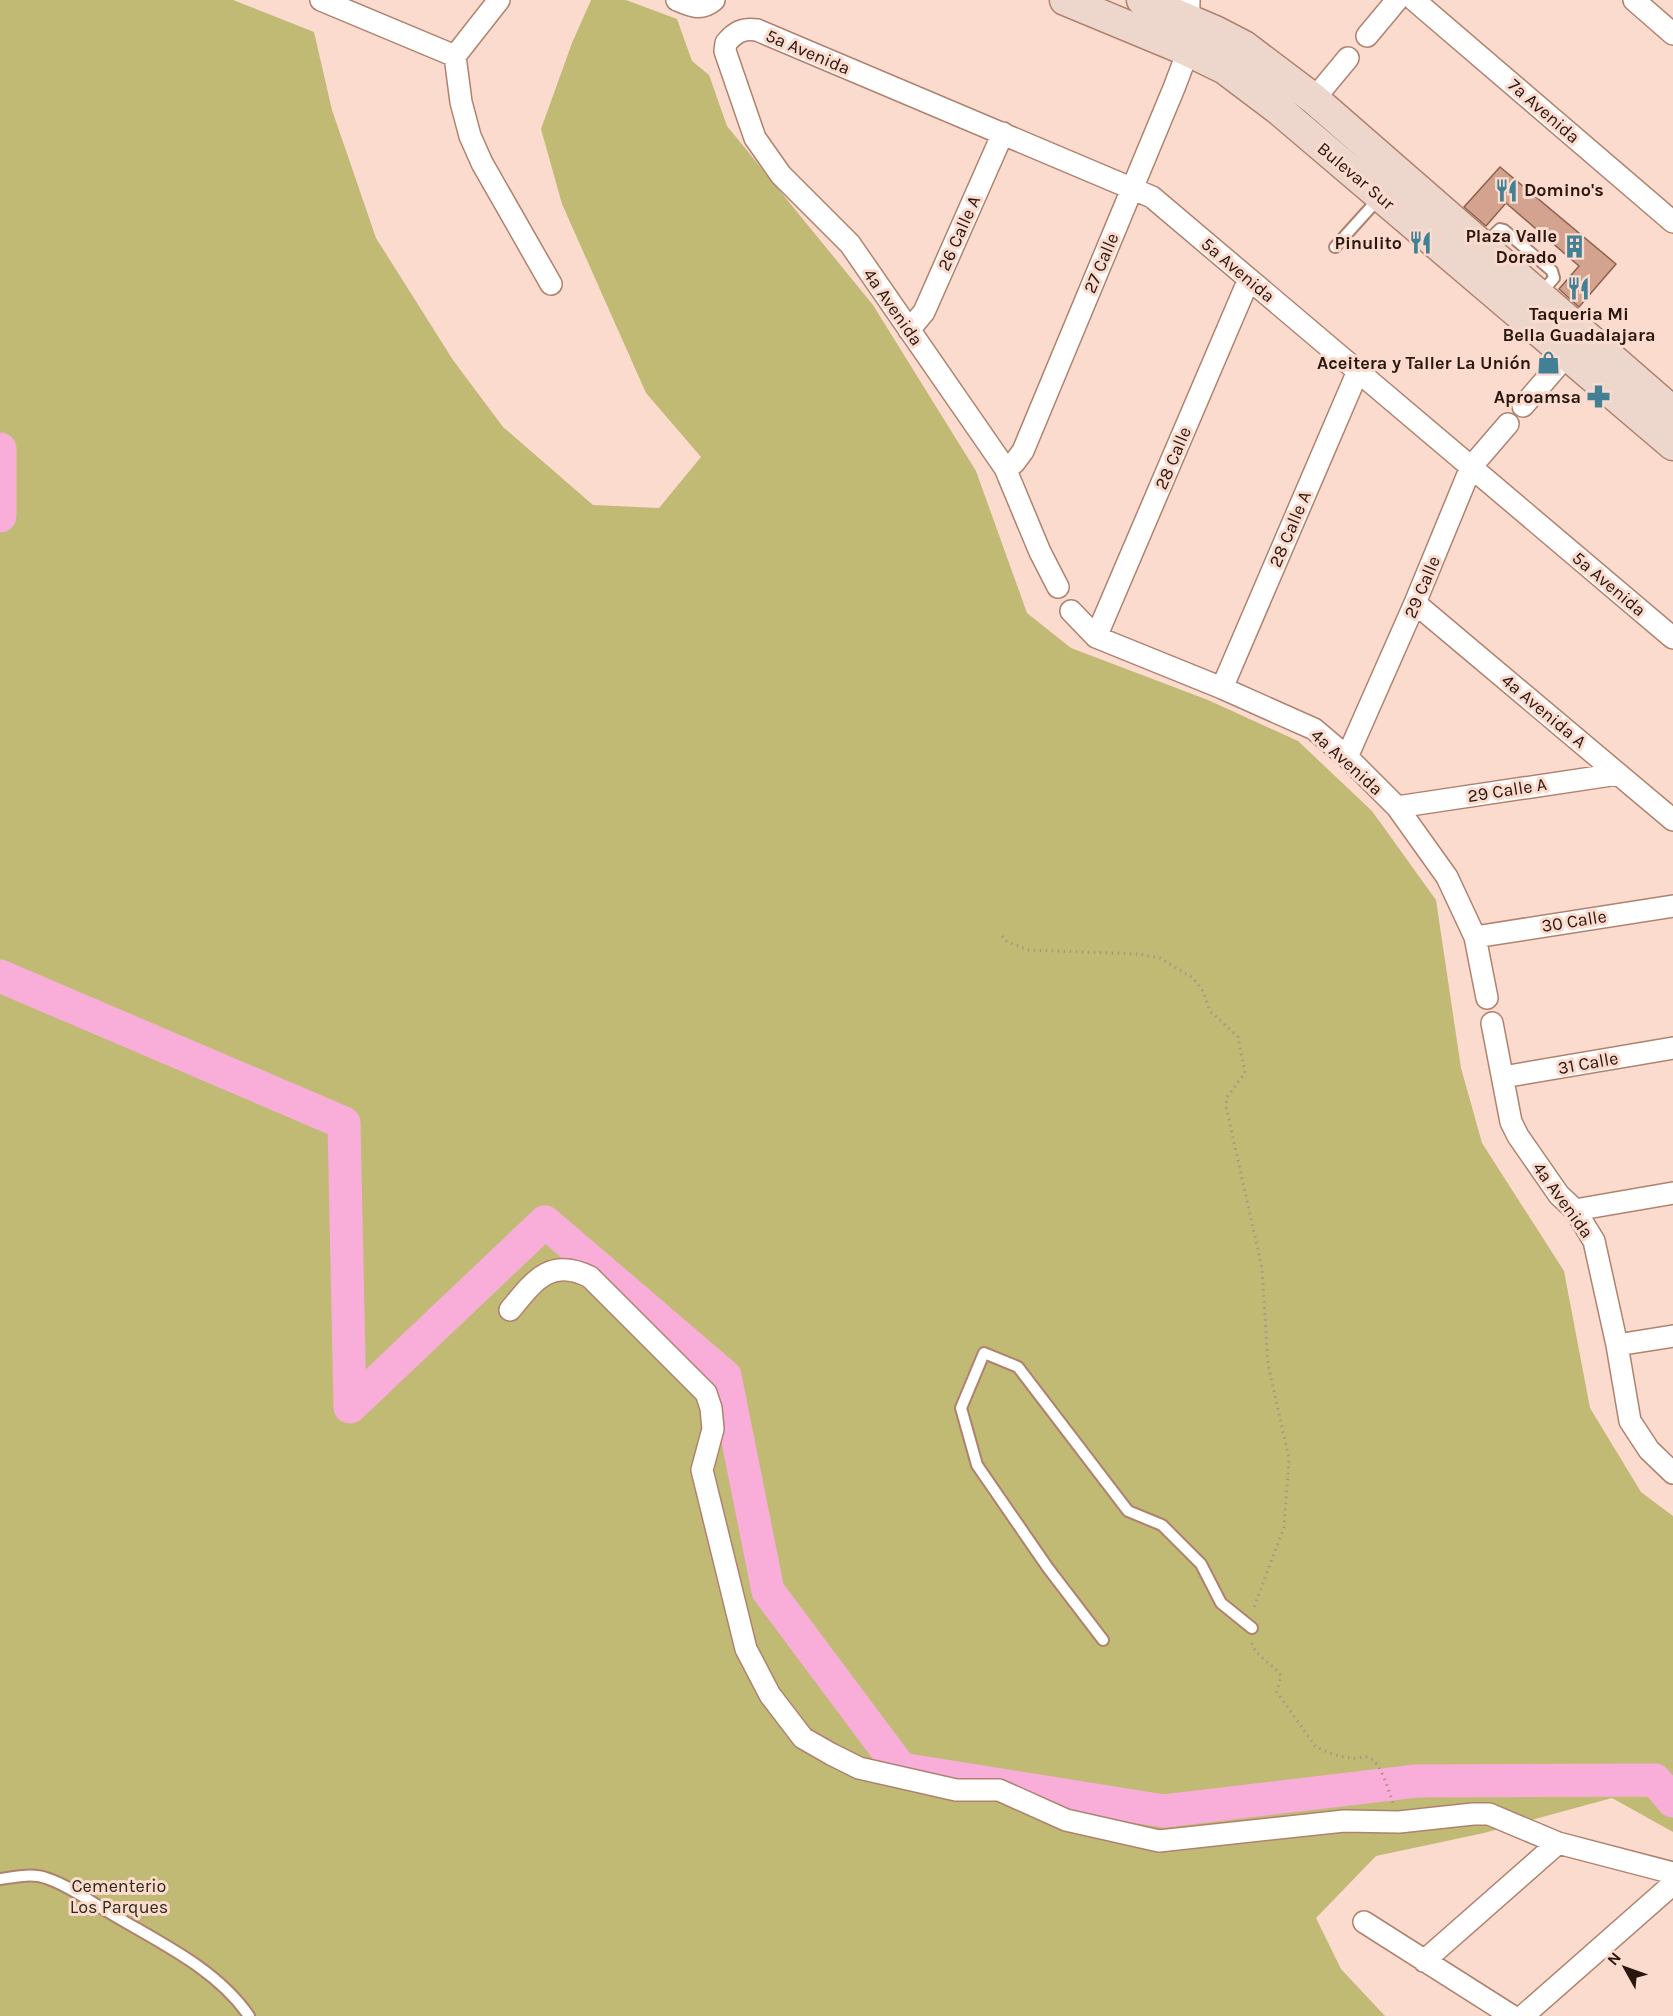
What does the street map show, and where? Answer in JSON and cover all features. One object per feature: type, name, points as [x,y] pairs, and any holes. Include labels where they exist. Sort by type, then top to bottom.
[{"type":"main road","name":"Bulevar Sur","points":[[1065,0],[1188,51],[1225,69],[1269,103],[1673,445]]},
{"type":"main road","name":"Bulevar Sur","points":[[1142,0],[1189,10],[1244,46],[1314,99],[1672,411]]},
{"type":"street","points":[[321,0],[455,56]]},
{"type":"street","points":[[499,0],[455,56],[461,102],[470,136],[482,163],[551,284]]},
{"type":"street","points":[[676,0],[694,7],[709,3]]},
{"type":"street","points":[[1367,36],[1397,0]]},
{"type":"street","name":"7a Avenida","points":[[1414,0],[1673,222]]},
{"type":"street","points":[[1634,0],[1673,34]]},
{"type":"street","points":[[1188,51],[1189,10]]},
{"type":"street","name":"5a Avenida","points":[[731,37],[743,30],[757,30],[1152,196],[1673,638]]},
{"type":"street","name":"4a Avenida","points":[[731,37],[726,43],[725,51],[755,138],[781,175],[850,244],[1005,468],[1040,552],[1058,587]]},
{"type":"street","name":"27 Calle","points":[[1005,468],[1014,463],[1023,451],[1188,51]]},
{"type":"street","points":[[1314,99],[1348,58]]},
{"type":"street","name":"26 Calle A","points":[[909,330],[924,312],[1003,133]]},
{"type":"street","name":"28 Calle","points":[[1096,637],[1249,279]]},
{"type":"street","points":[[1523,406],[1567,355]]},
{"type":"street","name":"28 Calle A","points":[[1222,688],[1358,371]]},
{"type":"street","name":"29 Calle","points":[[1347,757],[1415,603],[1471,467],[1508,424]]},
{"type":"street","name":"4a Avenida A","points":[[1415,603],[1673,820]]},
{"type":"street","name":"4a Avenida","points":[[1071,611],[1096,637],[1222,688],[1314,729],[1347,757],[1397,807],[1447,877],[1475,937],[1487,998]]},
{"type":"street","name":"29 Calle A","points":[[1397,807],[1618,774]]},
{"type":"street","name":"30 Calle","points":[[1475,937],[1673,906]]},
{"type":"street","name":"4a Avenida","points":[[1492,1023],[1511,1122],[1518,1136],[1559,1195],[1575,1210],[1594,1241],[1617,1345],[1630,1421],[1649,1450],[1673,1473]]},
{"type":"street","name":"31 Calle","points":[[1503,1077],[1673,1048]]},
{"type":"street","points":[[1575,1210],[1673,1193]]},
{"type":"street","points":[[510,1310],[535,1280],[554,1270],[574,1269],[590,1277],[706,1393],[711,1408],[712,1429],[702,1470],[746,1649],[770,1695],[803,1738],[859,1768],[956,1790],[999,1790],[1066,1820],[1159,1841],[1344,1821],[1400,1822],[1489,1814],[1558,1843],[1673,1873]]},
{"type":"street","points":[[1617,1345],[1673,1336]]},
{"type":"street","points":[[1424,1961],[1558,1843]]},
{"type":"street","points":[[1523,2016],[1673,1884]]},
{"type":"street","points":[[1364,1922],[1512,2016]]},
{"type":"lane","points":[[1335,247],[1380,197]]},
{"type":"lane","points":[[1103,1640],[1048,1568],[977,1465],[961,1408],[984,1353],[1018,1367],[1128,1511],[1162,1525],[1201,1564],[1221,1603],[1252,1628]]},
{"type":"lane","points":[[0,1879],[44,1877],[76,1893],[197,1965],[229,1992],[249,2016]]},
{"type":"path","points":[[1002,936],[1007,942],[1029,950],[1139,954],[1160,958],[1193,978],[1203,991],[1210,1011],[1238,1037],[1245,1073],[1227,1097],[1226,1106],[1262,1268],[1268,1364],[1289,1459],[1284,1527],[1252,1612],[1252,1646],[1256,1653],[1281,1676],[1277,1692],[1316,1746],[1352,1759],[1372,1758],[1377,1764],[1394,1805]]},
{"type":"green space","name":"Cementerio Los Parques","points":[[0,0],[233,0],[314,32],[332,110],[376,238],[453,360],[503,427],[593,505],[659,508],[701,457],[646,393],[562,204],[541,129],[572,43],[591,0],[626,0],[677,19],[692,61],[709,75],[727,126],[873,305],[976,471],[1027,613],[1071,648],[1208,700],[1298,741],[1372,811],[1436,900],[1461,1068],[1482,1143],[1564,1271],[1590,1408],[1641,1492],[1673,1516],[1673,1832],[1612,1798],[1484,1833],[1376,1856],[1316,1918],[1341,1969],[1385,2016],[0,2016]]},
{"type":"building","name":"Plaza Valle Dorado","points":[[1500,167],[1616,264],[1579,307],[1559,289],[1579,266],[1506,203],[1486,226],[1464,207]]},
{"type":"waterway","points":[[0,449],[0,516]]},
{"type":"waterway","points":[[0,976],[344,1123],[350,1407],[545,1222],[725,1376],[768,1591],[901,1769],[1164,1811],[1416,1781],[1655,1780],[1673,1801]]},
{"type":"place","name":"Domino's","points":[[1506,190]]},
{"type":"place","name":"Pinulito","points":[[1420,243]]},
{"type":"place","name":"Plaza Valle Dorado","points":[[1575,246]]},
{"type":"place","name":"Taqueria Mi Bella Guadalajara","points":[[1579,288]]},
{"type":"place","name":"Aceitera y Taller La Unión","points":[[1549,363]]},
{"type":"place","name":"Aproamsa","points":[[1599,397]]}]
